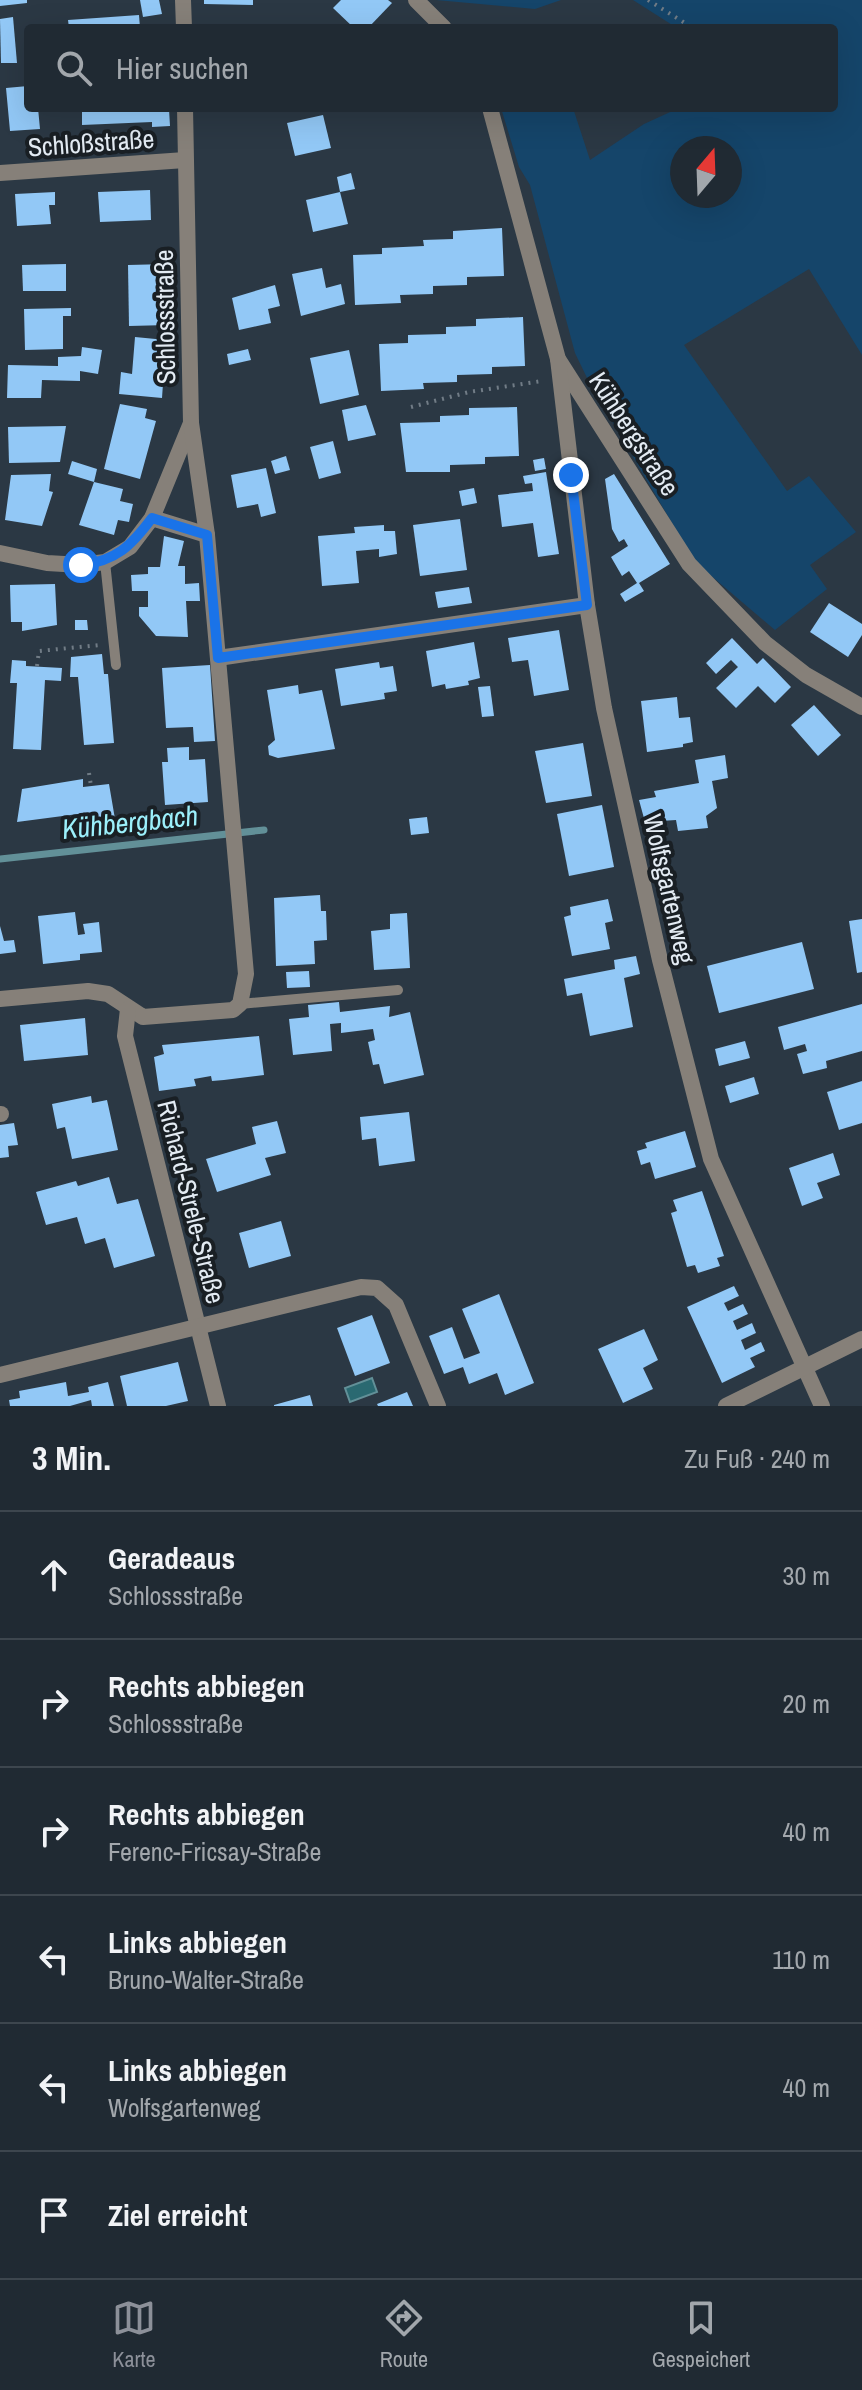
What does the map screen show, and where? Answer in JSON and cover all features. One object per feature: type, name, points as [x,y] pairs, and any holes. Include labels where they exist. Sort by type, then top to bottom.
[{"type":"street","points":[[183,0],[184,24]]},
{"type":"street","points":[[416,0],[440,24]]},
{"type":"street","name":"Schlossstraße","points":[[105,562],[130,547],[152,518],[191,423],[185,112]]},
{"type":"street","name":"Kühbergstraße","points":[[491,112],[558,359],[689,564],[765,643],[806,675],[862,707]]},
{"type":"street","name":"Schloßstraße","points":[[0,173],[185,160]]},
{"type":"street","name":"Wolfsgartenweg","points":[[558,359],[587,605],[604,708],[655,938],[711,1159],[822,1406]]},
{"type":"street","points":[[0,999],[88,991],[108,994],[143,1017],[233,1010],[240,1004],[246,974],[233,819],[207,535],[191,423]]},
{"type":"street","points":[[152,518],[207,535]]},
{"type":"street","points":[[0,553],[47,563],[105,562]]},
{"type":"street","points":[[218,658],[587,605]]},
{"type":"street","name":"Richard-Strele-Straße","points":[[128,1009],[125,1036],[218,1406]]},
{"type":"street","points":[[0,1375],[361,1287],[377,1288],[396,1305],[438,1406]]},
{"type":"street","points":[[726,1406],[862,1339]]},
{"type":"lane","points":[[105,562],[116,665]]},
{"type":"lane","points":[[240,1004],[398,990]]},
{"type":"path","points":[[648,0],[687,24]]},
{"type":"path","points":[[411,407],[469,392],[530,384]]},
{"type":"path","points":[[37,666],[39,651],[114,643]]},
{"type":"path","points":[[89,773],[91,786]]},
{"type":"shaded area","points":[[436,0],[561,0],[535,9]]},
{"type":"shaded area","points":[[633,0],[862,0],[862,355],[809,269],[684,345],[787,491],[809,476],[856,532],[810,565],[827,589],[775,630],[695,562],[590,384],[575,353],[530,185],[519,167],[502,112],[574,112],[590,160],[644,124],[670,112],[838,112],[838,24],[671,24]]},
{"type":"shaded area","points":[[372,1378],[377,1392],[350,1402],[345,1388]]},
{"type":"building","points":[[0,0],[27,0],[27,3],[0,6]]},
{"type":"building","points":[[140,0],[159,0],[162,14],[143,17]]},
{"type":"building","points":[[204,0],[253,0],[253,5],[204,4]]},
{"type":"building","points":[[341,0],[388,0],[392,3],[372,24],[350,24],[333,8]]},
{"type":"building","points":[[139,15],[140,24],[68,24],[68,20]]},
{"type":"building","points":[[13,17],[17,63],[1,63],[0,19]]},
{"type":"building","points":[[24,86],[24,112],[38,112],[40,129],[10,131],[6,88]]},
{"type":"building","points":[[82,112],[169,112],[170,126],[152,127],[152,122],[82,125]]},
{"type":"building","points":[[323,115],[331,148],[295,156],[287,123]]},
{"type":"building","points":[[91,138],[92,152],[59,155],[58,140]]},
{"type":"building","points":[[351,173],[355,189],[340,192],[337,177]]},
{"type":"building","points":[[150,190],[151,220],[100,222],[98,192]]},
{"type":"building","points":[[55,192],[55,205],[49,205],[51,224],[17,226],[15,194]]},
{"type":"building","points":[[340,192],[348,224],[313,232],[306,200]]},
{"type":"building","points":[[502,228],[504,276],[467,277],[467,285],[433,286],[433,294],[400,295],[401,303],[355,305],[353,255],[382,254],[382,248],[424,246],[423,240],[453,239],[453,231]]},
{"type":"building","points":[[66,264],[66,291],[23,291],[22,265]]},
{"type":"building","points":[[167,264],[168,325],[129,326],[128,265]]},
{"type":"building","points":[[322,268],[326,288],[341,284],[345,304],[301,316],[292,274]]},
{"type":"building","points":[[275,285],[280,306],[268,309],[271,323],[239,330],[232,298]]},
{"type":"building","points":[[71,308],[71,316],[63,316],[63,349],[25,350],[24,309]]},
{"type":"building","points":[[523,317],[525,366],[492,367],[492,374],[457,375],[457,382],[423,383],[424,389],[381,391],[379,344],[408,343],[408,335],[446,334],[446,327],[476,326],[476,319]]},
{"type":"building","points":[[135,337],[166,340],[162,398],[119,394],[121,372],[132,374]]},
{"type":"building","points":[[82,347],[102,350],[98,374],[80,371],[80,381],[42,380],[41,398],[7,398],[8,365],[58,366],[58,357],[81,356]]},
{"type":"building","points":[[248,349],[251,360],[229,365],[227,354]]},
{"type":"building","points":[[349,350],[359,395],[320,404],[310,358]]},
{"type":"building","points":[[120,404],[147,409],[145,418],[156,421],[140,479],[104,469]]},
{"type":"building","points":[[366,405],[376,435],[348,441],[342,410]]},
{"type":"building","points":[[517,407],[519,456],[485,457],[485,464],[450,465],[450,472],[406,472],[400,423],[440,422],[440,416],[469,415],[469,408]]},
{"type":"building","points":[[66,426],[60,462],[9,463],[8,427]]},
{"type":"building","points":[[333,441],[341,473],[319,479],[310,447]]},
{"type":"building","points":[[286,456],[290,470],[275,474],[271,461]]},
{"type":"building","points":[[544,458],[546,469],[535,471],[533,460]]},
{"type":"building","points":[[72,461],[97,469],[94,482],[68,474]]},
{"type":"building","points":[[266,468],[276,513],[261,517],[258,504],[237,508],[231,475]]},
{"type":"building","points":[[546,472],[559,554],[538,557],[533,523],[502,527],[498,495],[533,491],[532,483],[525,484],[523,476]]},
{"type":"building","points":[[51,474],[49,491],[53,492],[42,526],[5,520],[11,475]]},
{"type":"building","points":[[614,474],[670,564],[639,583],[644,591],[625,602],[620,594],[637,583],[629,571],[622,576],[611,557],[628,546],[624,539],[619,542],[612,529],[605,479]]},
{"type":"building","points":[[94,482],[123,489],[120,501],[133,504],[129,522],[118,520],[114,535],[79,525]]},
{"type":"building","points":[[474,488],[477,503],[462,506],[459,491]]},
{"type":"building","points":[[460,519],[467,570],[420,576],[413,525]]},
{"type":"building","points":[[384,525],[384,531],[395,531],[397,554],[379,557],[379,549],[356,551],[359,583],[322,586],[318,536],[355,533],[354,527]]},
{"type":"building","points":[[164,536],[184,541],[178,566],[185,566],[185,584],[199,583],[200,601],[186,601],[188,637],[156,636],[139,616],[139,607],[148,607],[148,591],[132,591],[131,575],[148,574],[148,567],[160,567]]},
{"type":"building","points":[[55,584],[57,625],[22,631],[22,622],[11,622],[10,585]]},
{"type":"building","points":[[469,587],[472,603],[438,608],[435,592]]},
{"type":"building","points":[[829,603],[862,624],[862,635],[848,657],[810,632]]},
{"type":"building","points":[[75,620],[87,620],[88,630],[75,630]]},
{"type":"building","points":[[559,630],[569,690],[534,696],[528,660],[512,662],[508,638]]},
{"type":"building","points":[[732,638],[757,664],[763,658],[791,687],[775,703],[758,686],[736,708],[716,688],[738,667],[731,660],[716,674],[706,663]]},
{"type":"building","points":[[474,642],[480,678],[468,681],[469,685],[446,689],[445,684],[432,687],[426,651]]},
{"type":"building","points":[[102,654],[104,674],[108,674],[114,743],[84,745],[78,677],[70,677],[71,657]]},
{"type":"building","points":[[12,660],[26,661],[26,666],[62,668],[61,681],[45,680],[41,750],[13,749],[17,683],[10,683]]},
{"type":"building","points":[[379,662],[380,668],[393,666],[397,691],[384,693],[385,699],[341,706],[335,669]]},
{"type":"building","points":[[210,665],[215,741],[194,742],[193,727],[166,728],[162,668]]},
{"type":"building","points":[[298,685],[299,694],[322,690],[335,749],[278,758],[269,755],[268,746],[275,740],[267,690]]},
{"type":"building","points":[[490,686],[494,716],[482,717],[478,687]]},
{"type":"building","points":[[677,697],[679,718],[690,717],[693,742],[683,744],[683,747],[647,752],[641,701]]},
{"type":"building","points":[[814,705],[841,735],[818,756],[791,725]]},
{"type":"building","points":[[583,743],[592,796],[546,803],[535,751]]},
{"type":"building","points":[[189,747],[189,760],[205,759],[208,802],[165,805],[162,762],[168,762],[167,748]]},
{"type":"building","points":[[725,755],[728,778],[712,781],[717,808],[706,816],[708,828],[678,831],[676,820],[645,822],[639,800],[656,797],[654,791],[699,783],[695,760]]},
{"type":"building","points":[[83,779],[83,787],[109,784],[115,819],[81,823],[78,814],[17,822],[22,789]]},
{"type":"building","points":[[602,805],[614,867],[569,876],[557,814]]},
{"type":"building","points":[[427,817],[429,833],[411,835],[409,819]]},
{"type":"building","points":[[320,895],[321,911],[326,911],[327,940],[314,941],[315,964],[276,966],[274,898]]},
{"type":"building","points":[[608,899],[613,921],[605,923],[610,949],[572,956],[564,917],[571,915],[570,907]]},
{"type":"building","points":[[75,912],[78,935],[85,934],[83,924],[99,922],[102,952],[80,954],[80,960],[43,964],[38,916]]},
{"type":"building","points":[[407,913],[410,968],[374,970],[371,931],[390,929],[390,914]]},
{"type":"building","points":[[862,919],[862,972],[857,973],[849,921]]},
{"type":"building","points":[[0,926],[4,941],[14,940],[16,952],[0,954]]},
{"type":"building","points":[[802,942],[814,989],[719,1013],[707,966]]},
{"type":"building","points":[[636,956],[640,974],[624,978],[633,1027],[590,1036],[582,993],[567,996],[564,979],[615,969],[614,960]]},
{"type":"building","points":[[309,971],[310,987],[287,988],[286,972]]},
{"type":"building","points":[[339,1002],[340,1012],[390,1006],[389,1017],[410,1012],[424,1075],[384,1084],[379,1064],[373,1065],[368,1042],[375,1040],[373,1029],[341,1033],[341,1023],[330,1024],[332,1051],[293,1055],[289,1019],[309,1017],[308,1005]]},
{"type":"building","points":[[862,1004],[862,1051],[826,1061],[827,1068],[803,1074],[797,1054],[807,1051],[805,1044],[784,1050],[778,1027]]},
{"type":"building","points":[[85,1018],[88,1055],[24,1061],[20,1025]]},
{"type":"building","points":[[259,1036],[264,1075],[212,1081],[211,1076],[194,1079],[196,1086],[159,1091],[154,1057],[164,1054],[162,1045]]},
{"type":"building","points":[[745,1041],[750,1058],[719,1066],[715,1049]]},
{"type":"building","points":[[754,1077],[759,1094],[730,1103],[725,1086]]},
{"type":"building","points":[[862,1081],[862,1123],[839,1130],[827,1092]]},
{"type":"building","points":[[91,1096],[92,1103],[107,1100],[118,1150],[72,1159],[65,1127],[57,1129],[52,1104]]},
{"type":"building","points":[[409,1112],[415,1161],[379,1166],[376,1138],[362,1140],[360,1117]]},
{"type":"building","points":[[277,1121],[286,1153],[265,1158],[271,1175],[217,1192],[206,1159],[256,1144],[252,1127]]},
{"type":"building","points":[[14,1123],[18,1145],[8,1146],[9,1157],[0,1158],[0,1125]]},
{"type":"building","points":[[685,1131],[696,1167],[655,1179],[650,1162],[641,1165],[637,1151],[647,1148],[645,1143]]},
{"type":"building","points":[[833,1153],[840,1175],[817,1183],[823,1198],[802,1206],[789,1168]]},
{"type":"building","points":[[109,1177],[117,1204],[138,1199],[155,1256],[114,1268],[105,1238],[85,1244],[77,1217],[46,1225],[36,1192],[76,1181],[78,1186]]},
{"type":"building","points":[[702,1191],[724,1256],[717,1258],[720,1266],[698,1273],[695,1265],[687,1267],[671,1213],[677,1211],[673,1200]]},
{"type":"building","points":[[281,1221],[291,1256],[249,1268],[239,1233]]},
{"type":"building","points":[[734,1286],[739,1296],[724,1303],[728,1311],[743,1304],[748,1314],[733,1321],[737,1330],[752,1323],[756,1333],[741,1340],[745,1350],[761,1342],[765,1351],[750,1358],[755,1367],[722,1383],[687,1307]]},
{"type":"building","points":[[499,1294],[534,1383],[505,1395],[497,1373],[469,1384],[463,1367],[444,1374],[429,1336],[452,1327],[464,1359],[480,1353],[462,1309]]},
{"type":"building","points":[[372,1315],[390,1363],[355,1376],[337,1328]]},
{"type":"building","points":[[644,1329],[658,1360],[643,1368],[653,1389],[623,1403],[598,1349]]},
{"type":"building","points":[[178,1362],[188,1401],[166,1406],[127,1406],[120,1376]]},
{"type":"building","points":[[66,1382],[68,1396],[89,1392],[88,1387],[108,1382],[114,1406],[92,1406],[91,1400],[70,1406],[10,1406],[9,1400],[20,1398],[19,1391]]},
{"type":"building","points":[[407,1392],[413,1406],[377,1404]]},
{"type":"building","points":[[310,1395],[313,1406],[274,1406],[274,1405]]},
{"type":"waterway","name":"Kühbergbach","points":[[0,859],[264,830]]},
{"type":"route","points":[[81,565],[105,562],[130,547],[152,518],[207,535],[218,658],[587,605],[571,475]]}]
